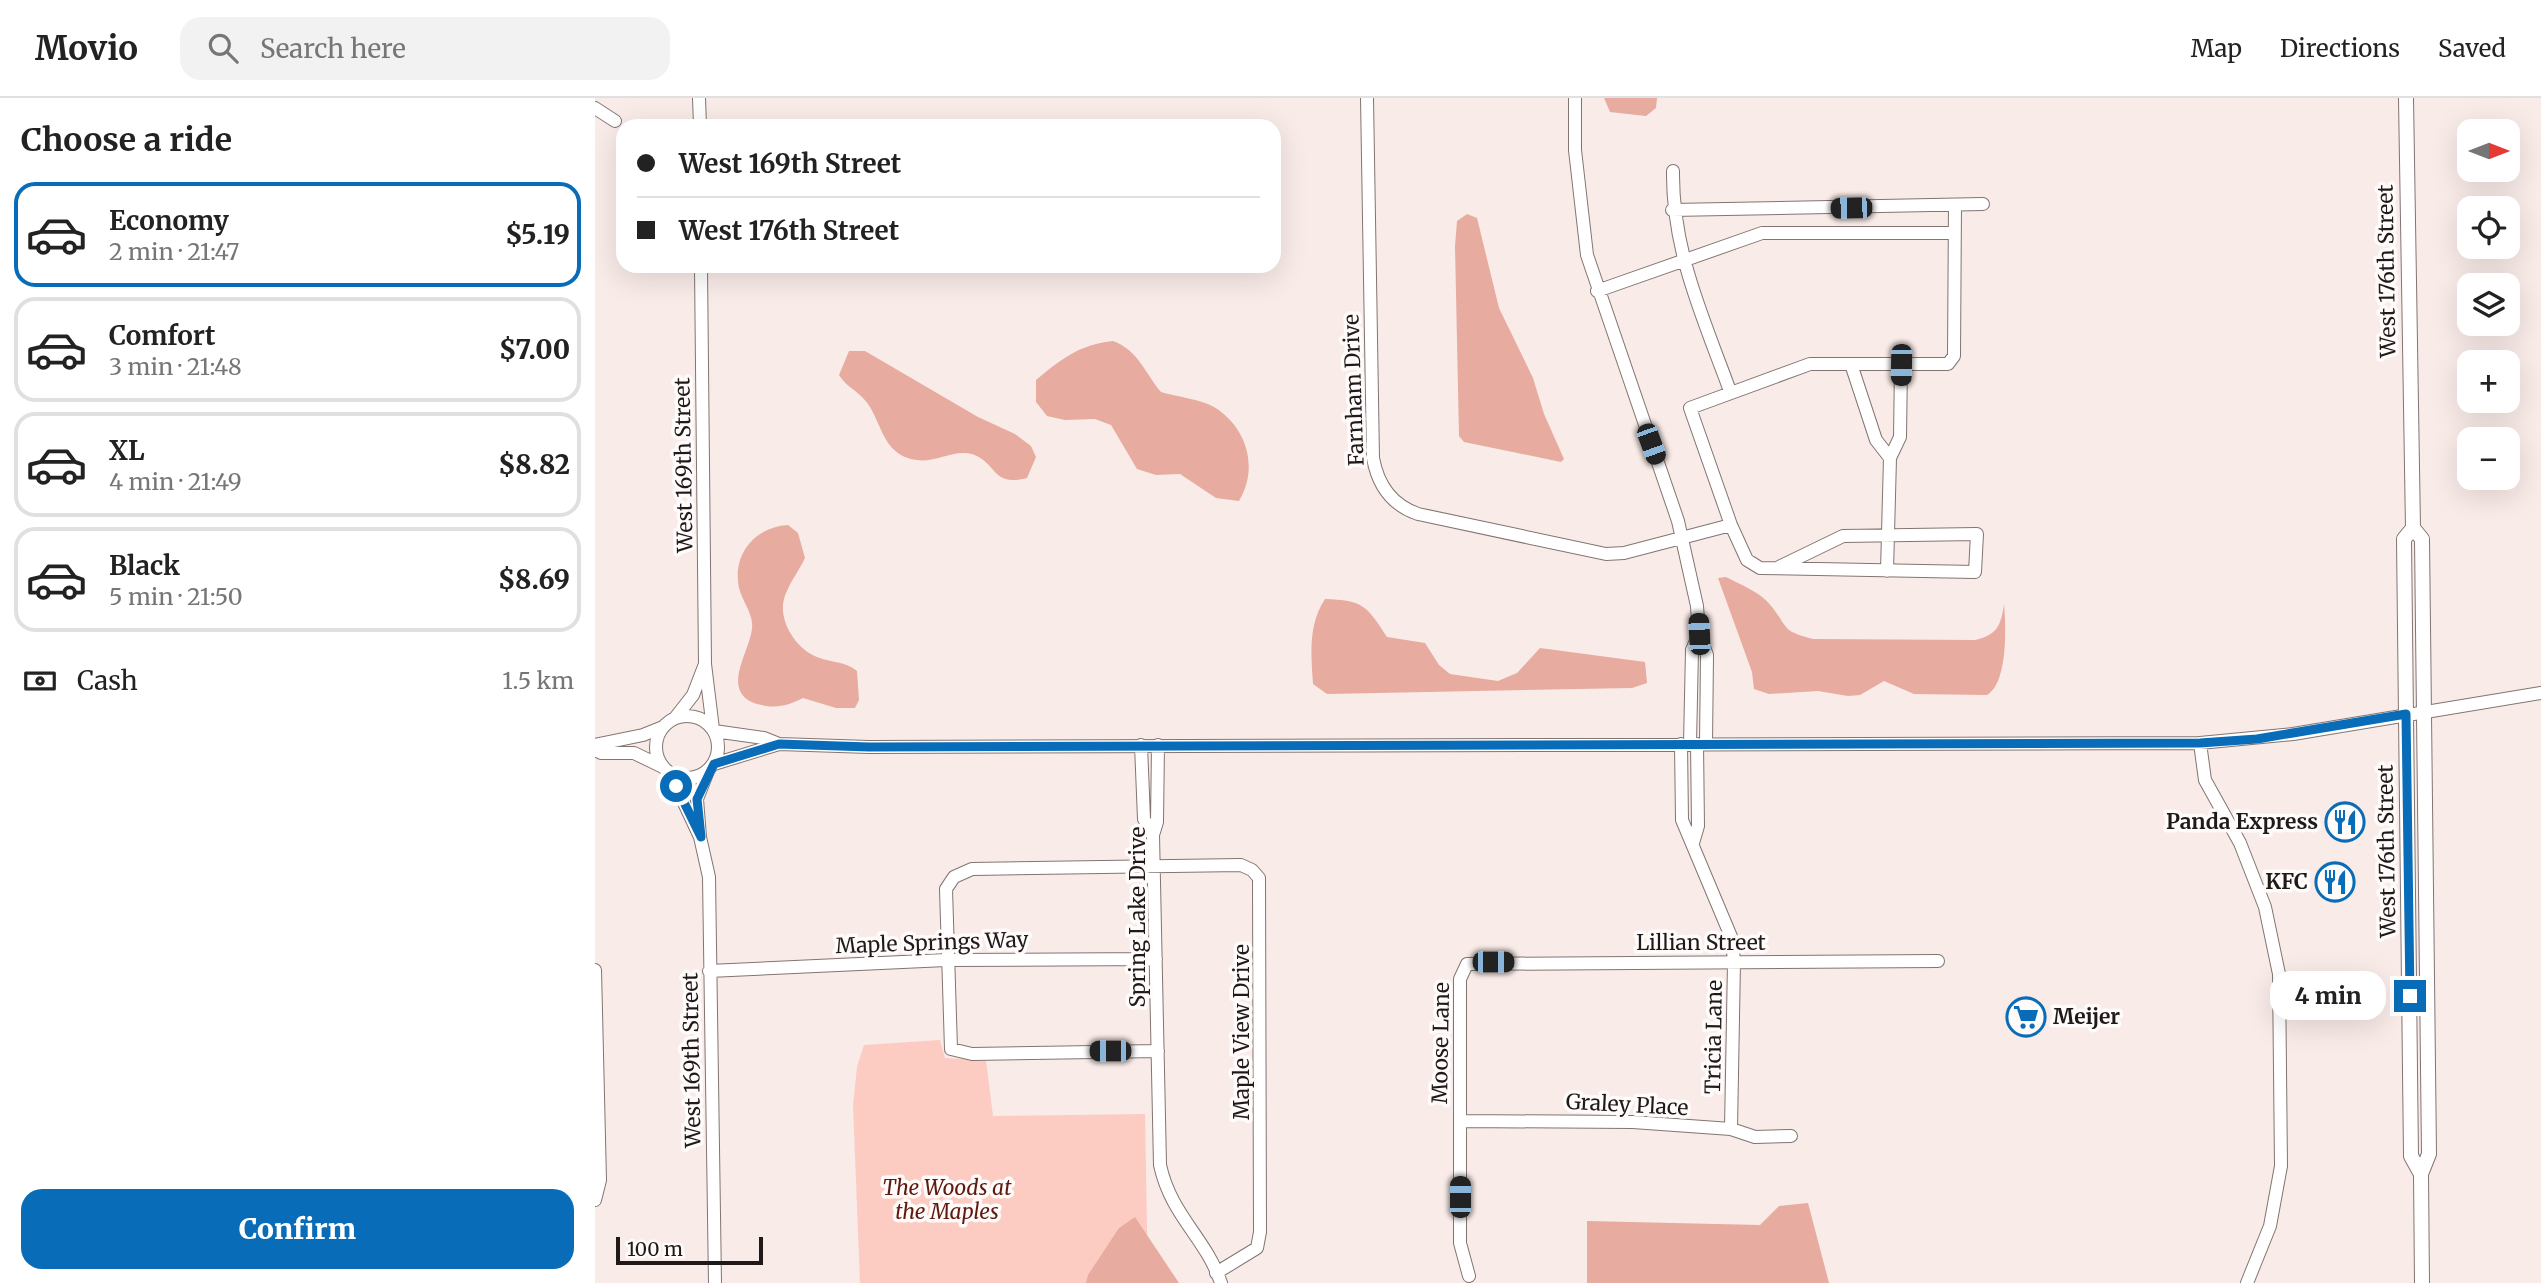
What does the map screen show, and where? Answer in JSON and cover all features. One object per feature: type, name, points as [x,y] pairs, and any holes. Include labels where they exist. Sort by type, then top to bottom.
[{"type":"main road","name":"West 176th Street","points":[[2406,98],[2413,528],[2404,539],[2411,1156],[2421,1174]]},
{"type":"main road","name":"West 176th Street","points":[[2413,528],[2423,539],[2430,1154],[2421,1174],[2422,1283]]},
{"type":"street","points":[[699,98],[700,119]]},
{"type":"street","name":"Farnham Drive","points":[[1367,98],[1373,458],[1375,471],[1386,493],[1395,503],[1418,514],[1606,554],[1624,553],[1731,526]]},
{"type":"street","name":"Tricia Lane","points":[[1575,98],[1574,150],[1580,218],[1597,291],[1683,538],[1697,606],[1699,634],[1692,650],[1698,826],[1693,843],[1732,939],[1734,962],[1731,1129]]},
{"type":"street","points":[[595,108],[615,121]]},
{"type":"street","points":[[1673,171],[1672,210],[1682,260],[1730,391]]},
{"type":"street","points":[[1672,210],[1983,204]]},
{"type":"street","points":[[1779,567],[1843,536],[1977,534],[1975,572],[1760,568],[1748,560],[1731,526],[1690,408],[1730,391],[1811,364],[1948,364],[1954,356],[1955,205]]},
{"type":"street","points":[[1597,291],[1762,233],[1955,233]]},
{"type":"street","name":"West 169th Street","points":[[701,273],[705,664],[713,730]]},
{"type":"street","points":[[1851,364],[1876,440],[1890,458]]},
{"type":"street","points":[[1887,571],[1890,458],[1900,437],[1901,365]]},
{"type":"street","name":"West 169th Street","points":[[675,718],[693,695],[705,664]]},
{"type":"street","points":[[595,747],[643,735],[664,727],[675,718],[696,717],[713,730],[764,738],[779,744],[869,747],[2200,743],[2257,739],[2541,693]]},
{"type":"street","points":[[664,727],[656,741],[656,751],[666,770]]},
{"type":"street","points":[[711,767],[719,749],[713,730]]},
{"type":"street","points":[[2200,743],[2205,780],[2240,843],[2275,947],[2279,974],[2281,1166],[2270,1226],[2247,1283]]},
{"type":"street","points":[[595,747],[634,753],[683,779],[694,778],[711,767],[779,744]]},
{"type":"street","points":[[1141,745],[1144,819],[1153,835]]},
{"type":"street","name":"Spring Lake Drive","points":[[1158,745],[1157,821],[1153,835],[1160,1165],[1164,1184],[1174,1207],[1219,1278]]},
{"type":"street","name":"West 169th Street","points":[[711,767],[697,799],[709,877],[715,1283]]},
{"type":"street","name":"West 169th Street","points":[[666,770],[701,837]]},
{"type":"street","name":"Maple View Drive","points":[[1158,1051],[958,1052],[950,1046],[946,889],[949,882],[962,872],[972,869],[1241,865],[1252,870],[1261,886],[1260,1231],[1257,1248],[1219,1278]]},
{"type":"street","name":"Maple Springs Way","points":[[709,971],[1156,958]]},
{"type":"street","name":"Lillian Street","points":[[1464,966],[1476,962],[1938,961]]},
{"type":"street","name":"Moose Lane","points":[[1464,966],[1460,979],[1460,1243],[1469,1276]]},
{"type":"street","points":[[595,970],[600,1180],[595,1200]]},
{"type":"street","name":"Graley Place","points":[[1460,1121],[1633,1122],[1731,1129],[1755,1137],[1791,1136]]},
{"type":"green space","name":"The Woods at the Maples","points":[[940,1040],[945,1058],[986,1060],[993,1116],[1145,1114],[1148,1283],[860,1283],[853,1105],[857,1067],[864,1045]]},
{"type":"shaded area","points":[[1604,98],[1657,98],[1656,108],[1646,116],[1610,112]]},
{"type":"shaded area","points":[[1467,214],[1477,218],[1499,308],[1533,378],[1544,414],[1564,459],[1561,462],[1464,442],[1459,436],[1455,246],[1457,221]]},
{"type":"shaded area","points":[[1113,341],[1135,356],[1161,392],[1208,404],[1235,425],[1242,437],[1249,462],[1245,488],[1239,501],[1216,498],[1180,474],[1156,475],[1137,469],[1111,425],[1095,419],[1065,420],[1047,416],[1036,402],[1036,380],[1072,354],[1091,345]]},
{"type":"shaded area","points":[[849,351],[865,351],[978,417],[1015,434],[1031,446],[1036,457],[1027,478],[1015,480],[1001,477],[987,463],[972,454],[958,453],[931,460],[917,460],[895,451],[888,443],[869,405],[839,375]]},
{"type":"shaded area","points":[[788,525],[798,533],[805,558],[784,600],[785,620],[794,638],[809,653],[848,665],[857,671],[859,700],[855,708],[836,708],[803,698],[781,706],[764,706],[745,698],[739,689],[740,667],[752,623],[739,588],[739,564],[756,537],[765,531]]},
{"type":"shaded area","points":[[1726,577],[1762,597],[1791,631],[1813,639],[1975,640],[1997,628],[2004,604],[2004,654],[1999,679],[1987,695],[1914,694],[1884,681],[1860,695],[1848,696],[1818,691],[1769,694],[1754,689],[1752,672],[1718,578]]},
{"type":"shaded area","points":[[1325,599],[1348,601],[1363,607],[1387,637],[1425,643],[1439,665],[1450,674],[1498,681],[1517,673],[1540,648],[1645,662],[1647,683],[1632,688],[1327,694],[1313,684],[1312,662],[1313,629]]},
{"type":"shaded area","points":[[1808,1203],[1829,1283],[1587,1283],[1587,1221],[1760,1225],[1779,1206]]},
{"type":"shaded area","points":[[1135,1217],[1179,1283],[1086,1283],[1088,1275],[1119,1228]]},
{"type":"place","name":"Panda Express","points":[[2345,822]]},
{"type":"place","name":"KFC","points":[[2335,882]]},
{"type":"place","name":"Meijer","points":[[2026,1017]]},
{"type":"route","points":[[676,786],[693,826],[701,837],[697,799],[708,771],[714,764],[779,744],[869,747],[2200,743],[2293,734],[2406,714],[2410,996]]}]
